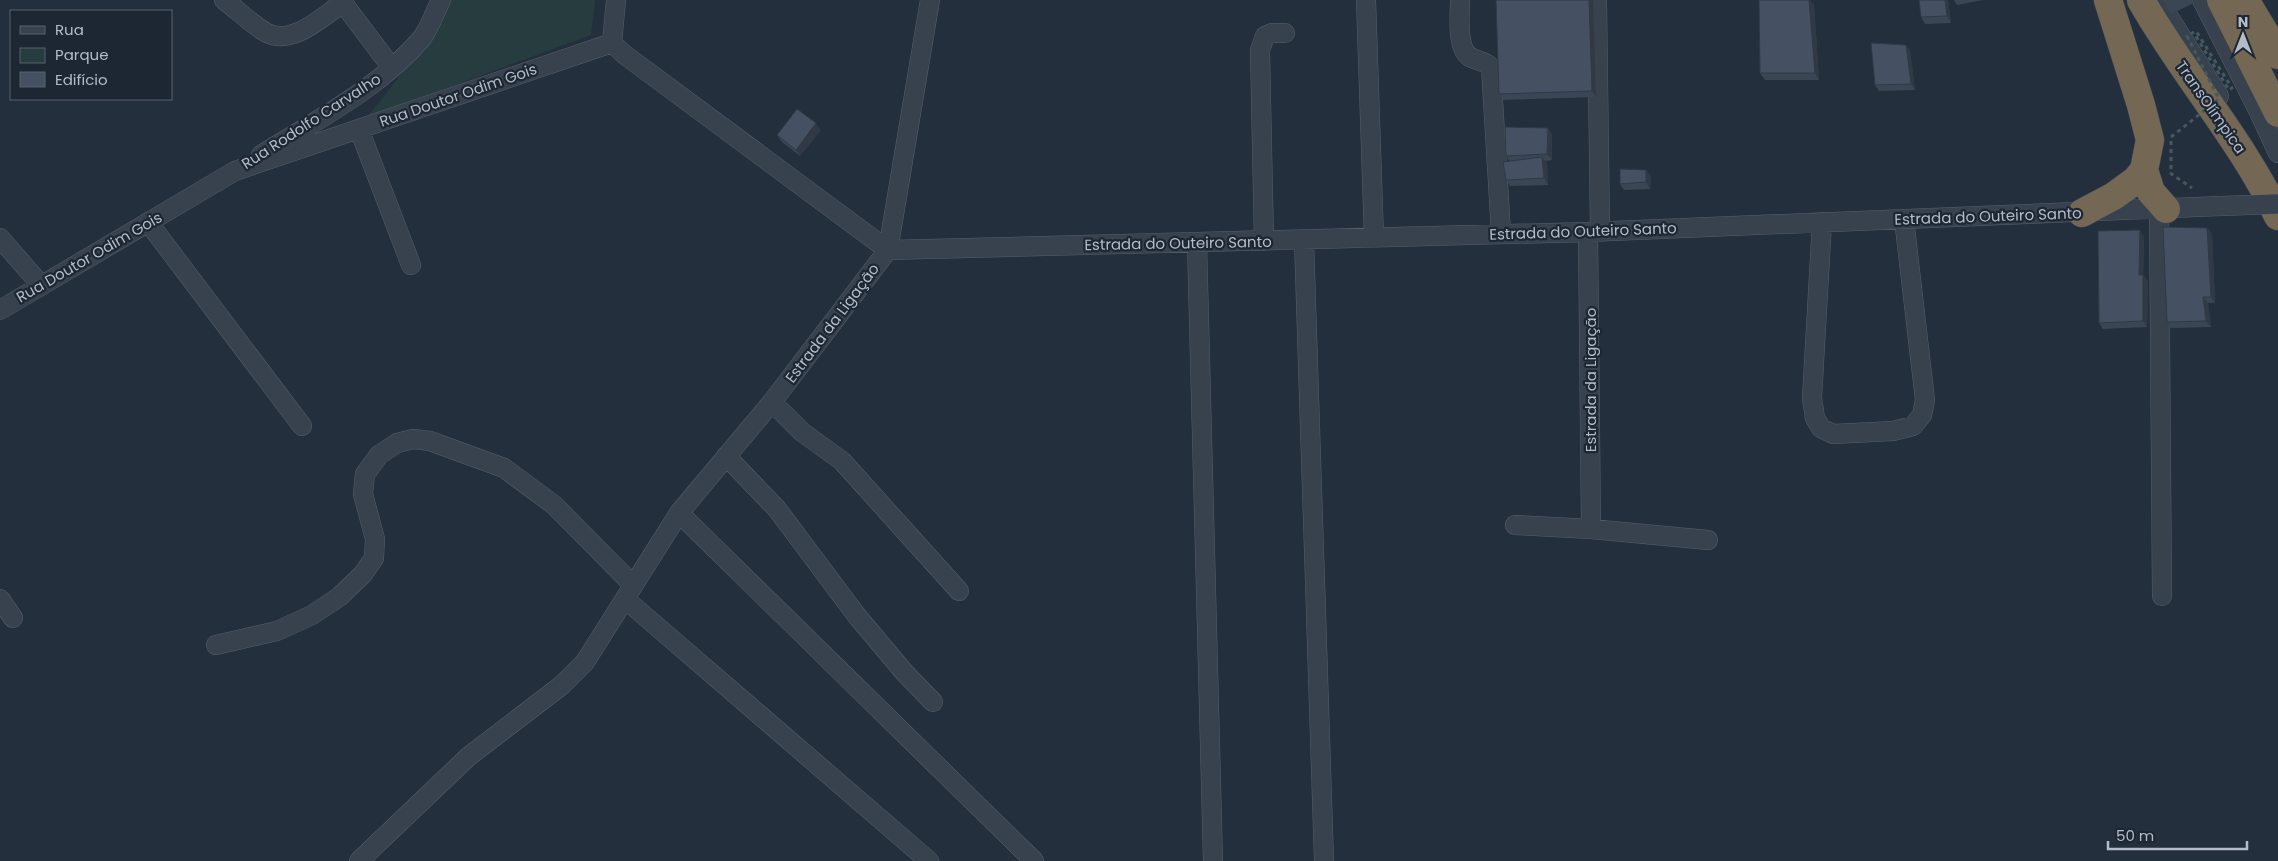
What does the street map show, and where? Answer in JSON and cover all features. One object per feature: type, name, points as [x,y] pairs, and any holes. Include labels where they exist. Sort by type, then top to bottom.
[{"type":"highway","points":[[2108,0],[2139,96],[2150,140],[2144,170],[2151,192],[2162,209]]},
{"type":"highway","name":"TransOlímpica","points":[[2141,0],[2171,50],[2252,167],[2278,216]]},
{"type":"highway","points":[[2221,0],[2278,114]]},
{"type":"highway","points":[[2245,0],[2278,55]]},
{"type":"highway","points":[[2082,212],[2126,188],[2144,170]]},
{"type":"street","points":[[224,0],[268,33],[282,36],[296,33],[343,2],[392,68]]},
{"type":"street","name":"Rua Rodolfo Carvalho","points":[[235,172],[342,104],[392,68],[423,36],[441,0]]},
{"type":"street","points":[[616,0],[612,43],[625,55],[888,250]]},
{"type":"street","name":"Estrada da Ligação","points":[[360,861],[468,757],[562,685],[585,662],[679,513],[772,402],[888,250],[930,0]]},
{"type":"street","points":[[1366,0],[1374,238]]},
{"type":"street","points":[[1460,0],[1461,37],[1464,48],[1468,56],[1487,63],[1492,67],[1501,234]]},
{"type":"street","name":"Estrada da Ligação","points":[[1591,529],[1596,0]]},
{"type":"street","name":"TransOlímpica","points":[[2158,0],[2246,137],[2278,192]]},
{"type":"street","points":[[2202,0],[2260,112],[2278,153]]},
{"type":"street","points":[[1264,241],[1260,50],[1261,41],[1265,36],[1272,33],[1285,33]]},
{"type":"street","name":"Rua Doutor Odim Gois","points":[[0,310],[235,172],[612,43]]},
{"type":"street","points":[[359,129],[411,265]]},
{"type":"street","name":"Estrada do Outeiro Santo","points":[[888,250],[1594,231],[2278,204]]},
{"type":"street","points":[[2162,209],[2162,596]]},
{"type":"street","points":[[1822,222],[1812,398],[1815,418],[1821,428],[1833,434],[1900,429],[1913,426],[1922,415],[1925,400],[1904,219]]},
{"type":"street","points":[[148,222],[302,426]]},
{"type":"street","points":[[0,238],[41,285]]},
{"type":"street","points":[[1304,240],[1324,861]]},
{"type":"street","points":[[1197,243],[1213,861]]},
{"type":"street","points":[[772,402],[802,432],[842,461],[959,591]]},
{"type":"street","points":[[216,645],[277,631],[312,615],[339,597],[363,574],[374,558],[375,539],[363,494],[365,474],[379,456],[397,444],[413,440],[430,441],[504,468],[554,505],[629,592],[929,861]]},
{"type":"street","points":[[726,456],[777,510],[857,616],[904,672],[933,702]]},
{"type":"street","points":[[679,513],[1034,861]]},
{"type":"street","points":[[1515,525],[1591,529],[1708,540]]},
{"type":"street","points":[[0,599],[13,618]]},
{"type":"path","points":[[2170,171],[2171,137],[2219,99],[2187,36],[2196,31],[2232,88],[2229,90],[2195,35]]},
{"type":"green space","points":[[447,0],[595,0],[591,35],[366,118],[410,61],[430,31]]},
{"type":"building","points":[[1496,0],[1589,0],[1592,91],[1499,94]]},
{"type":"building","points":[[1759,0],[1809,0],[1815,73],[1760,73]]},
{"type":"building","points":[[1919,0],[1945,0],[1947,16],[1921,17]]},
{"type":"building","points":[[1871,43],[1906,45],[1911,84],[1875,85]]},
{"type":"building","points":[[797,109],[816,123],[796,150],[777,135]]},
{"type":"building","points":[[1505,127],[1548,128],[1547,154],[1506,156]]},
{"type":"building","points":[[1542,157],[1544,178],[1506,180],[1503,162]]},
{"type":"building","points":[[1620,169],[1646,170],[1646,182],[1620,184]]},
{"type":"building","points":[[2163,227],[2207,228],[2211,297],[2203,297],[2206,321],[2167,322]]},
{"type":"building","points":[[2140,230],[2139,275],[2143,275],[2143,321],[2099,323],[2098,231]]}]
